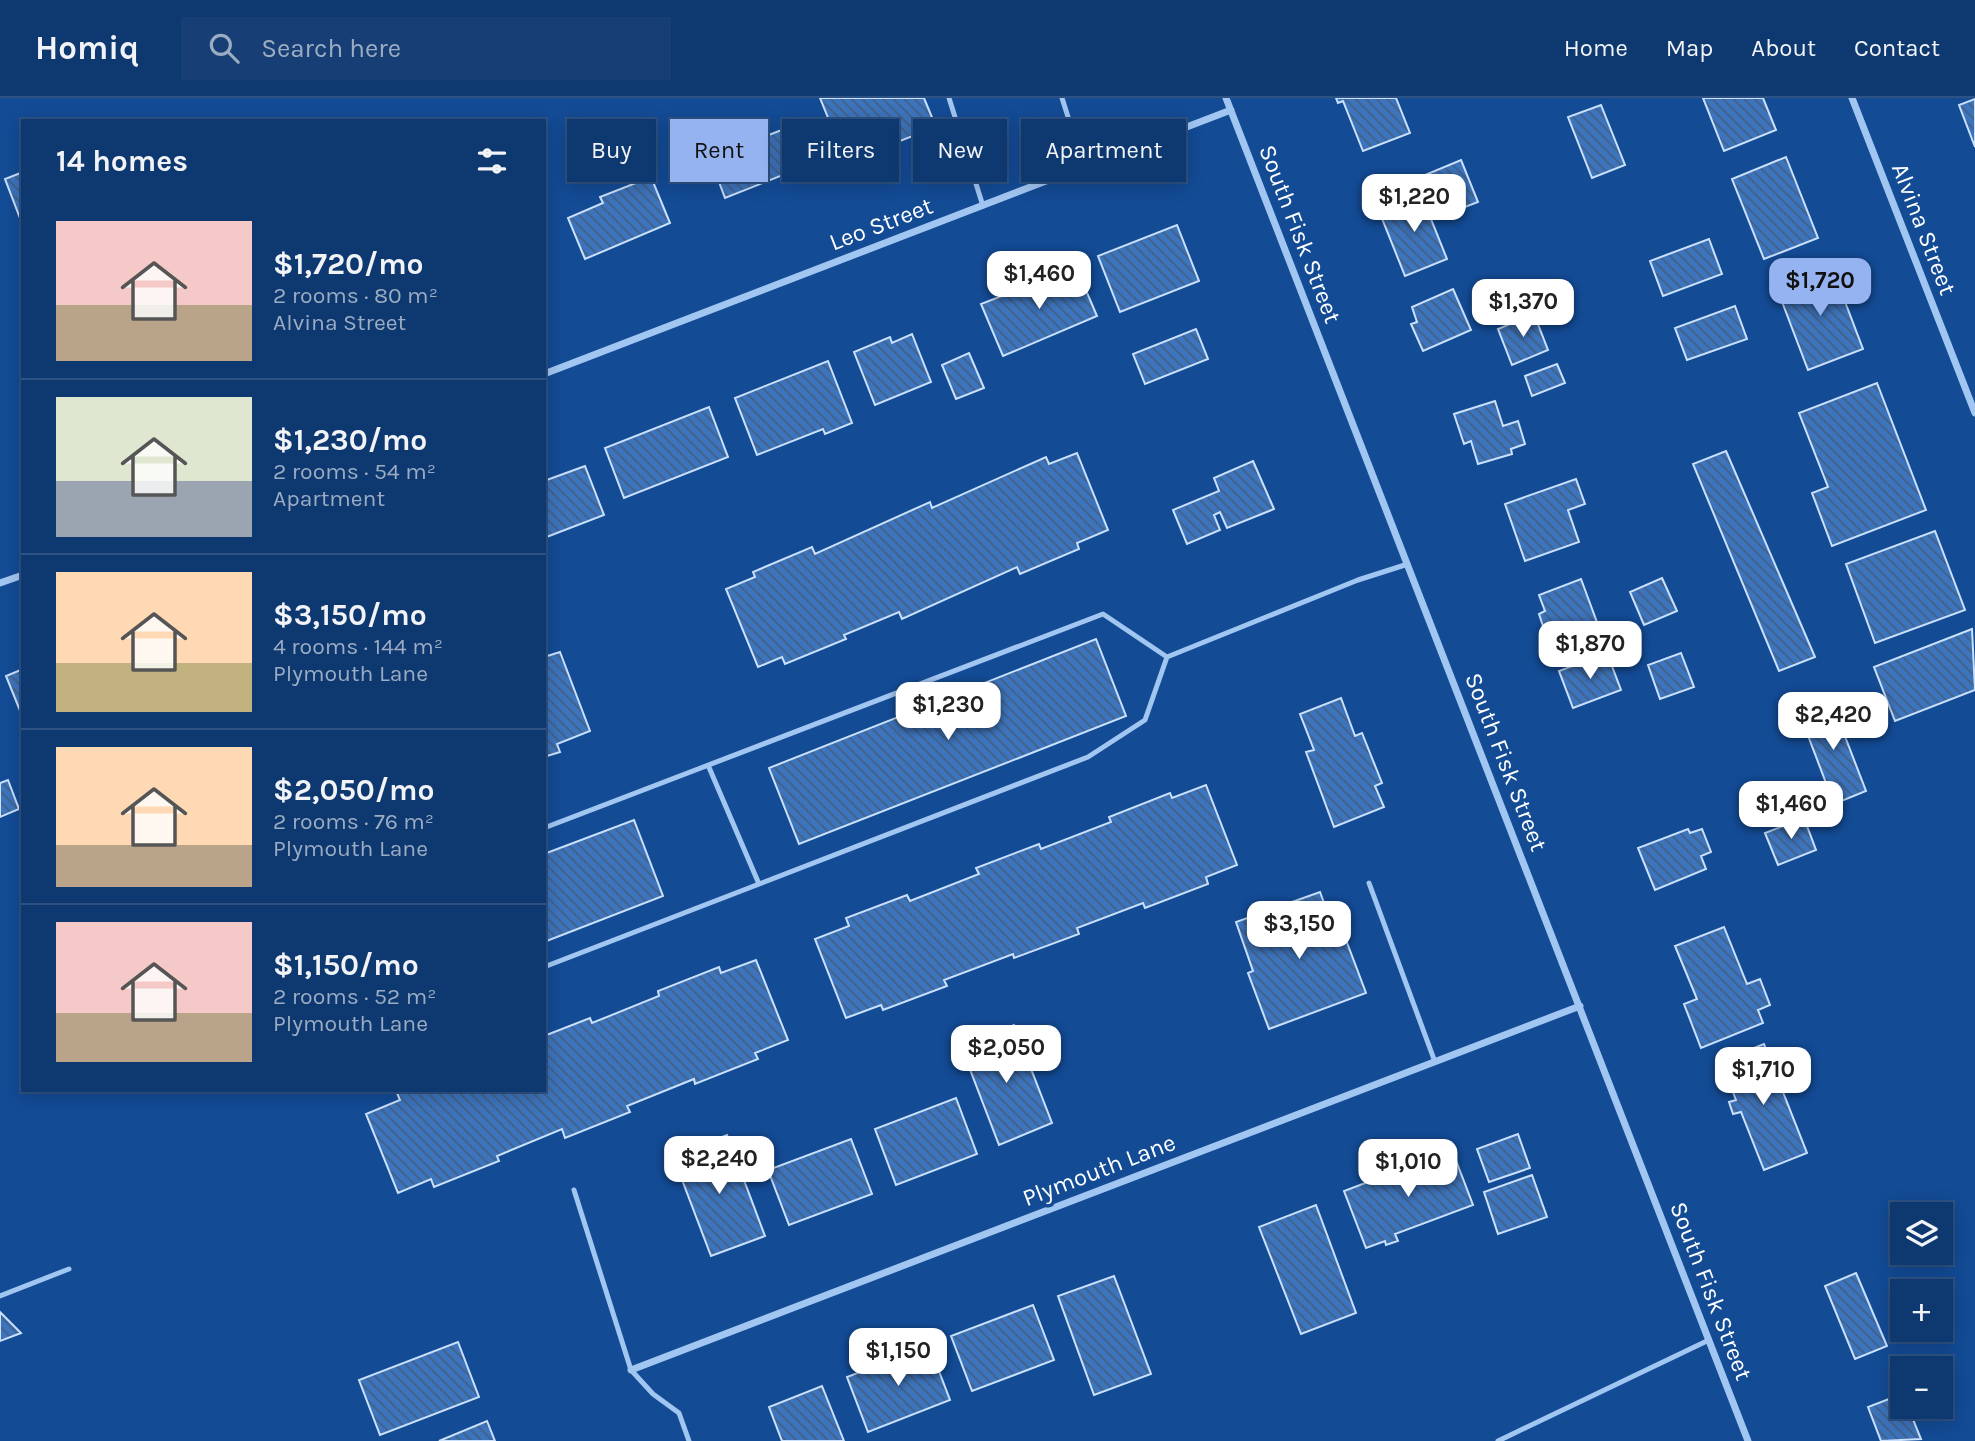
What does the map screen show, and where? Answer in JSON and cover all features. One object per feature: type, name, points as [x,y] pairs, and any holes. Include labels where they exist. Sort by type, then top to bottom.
[{"type":"street","name":"South Fisk Street","points":[[1226,98],[1748,1441]]},
{"type":"street","name":"Alvina Street","points":[[1852,98],[1975,414]]},
{"type":"street","name":"Leo Street","points":[[1186,127],[1231,110]]},
{"type":"street","name":"Leo Street","points":[[546,373],[1045,182]]},
{"type":"street","points":[[0,583],[21,576]]},
{"type":"street","name":"Plymouth Lane","points":[[631,1370],[1580,1006]]},
{"type":"lane","points":[[949,98],[983,206]]},
{"type":"lane","points":[[1062,98],[1069,119]]},
{"type":"lane","points":[[546,966],[1088,757],[1144,720],[1167,657],[1358,580],[1408,564]]},
{"type":"lane","points":[[546,827],[1103,614],[1167,657]]},
{"type":"lane","points":[[708,765],[759,884]]},
{"type":"lane","points":[[1369,883],[1435,1062]]},
{"type":"lane","points":[[574,1190],[631,1370],[653,1394],[679,1413],[689,1441]]},
{"type":"lane","points":[[0,1296],[69,1269]]},
{"type":"lane","points":[[1498,1441],[1709,1340]]},
{"type":"building","points":[[820,98],[924,98],[933,119],[913,119],[913,136],[899,141],[899,119],[829,119]]},
{"type":"building","points":[[1336,98],[1396,98],[1410,133],[1363,151],[1343,101],[1338,103]]},
{"type":"building","points":[[1703,98],[1763,98],[1776,130],[1724,151]]},
{"type":"building","points":[[1975,99],[1975,147],[1959,105]]},
{"type":"building","points":[[1601,105],[1625,165],[1592,178],[1568,117]]},
{"type":"building","points":[[782,130],[782,175],[768,181],[768,135]]},
{"type":"building","points":[[1786,157],[1818,238],[1764,259],[1732,179]]},
{"type":"building","points":[[1461,160],[1478,202],[1442,216],[1425,175]]},
{"type":"building","points":[[21,173],[21,221],[5,179]]},
{"type":"building","points":[[638,182],[653,182],[670,223],[585,259],[568,218],[603,203],[600,197]]},
{"type":"building","points":[[719,182],[765,182],[725,198]]},
{"type":"building","points":[[1426,192],[1434,213],[1429,214],[1447,259],[1405,276],[1379,211]]},
{"type":"building","points":[[1177,225],[1199,281],[1120,312],[1098,256]]},
{"type":"building","points":[[1709,239],[1722,274],[1663,296],[1650,261]]},
{"type":"building","points":[[1831,265],[1863,349],[1808,370],[1776,286]]},
{"type":"building","points":[[1076,267],[1097,316],[1003,356],[981,304]]},
{"type":"building","points":[[1453,289],[1471,330],[1423,351],[1411,324],[1417,322],[1412,307]]},
{"type":"building","points":[[1735,306],[1747,339],[1687,360],[1675,328]]},
{"type":"building","points":[[1534,314],[1548,350],[1512,365],[1498,329]]},
{"type":"building","points":[[1196,329],[1208,359],[1145,384],[1133,354]]},
{"type":"building","points":[[912,334],[931,382],[875,405],[854,352],[890,337],[892,343]]},
{"type":"building","points":[[969,353],[984,388],[956,399],[942,365]]},
{"type":"building","points":[[828,361],[852,423],[825,434],[823,429],[757,455],[735,398]]},
{"type":"building","points":[[1557,364],[1565,383],[1532,396],[1525,376]]},
{"type":"building","points":[[1877,383],[1926,510],[1832,546],[1812,493],[1828,487],[1799,413]]},
{"type":"building","points":[[1495,401],[1503,426],[1518,421],[1525,444],[1511,449],[1512,454],[1478,464],[1471,441],[1464,444],[1454,414]]},
{"type":"building","points":[[709,407],[728,457],[624,498],[605,448]]},
{"type":"building","points":[[1726,451],[1815,657],[1779,671],[1693,464]]},
{"type":"building","points":[[1077,453],[1108,530],[1077,543],[1079,549],[1020,574],[1017,567],[902,619],[899,612],[844,635],[846,639],[785,664],[782,657],[758,667],[726,589],[755,577],[753,572],[812,547],[815,554],[930,502],[932,508],[1046,457],[1049,464]]},
{"type":"building","points":[[1253,461],[1274,509],[1227,528],[1220,512],[1214,515],[1220,530],[1187,544],[1173,510],[1219,491],[1214,478]]},
{"type":"building","points":[[585,466],[604,515],[546,537],[546,480]]},
{"type":"building","points":[[1576,479],[1585,504],[1568,510],[1579,542],[1525,561],[1505,504]]},
{"type":"building","points":[[1935,531],[1965,610],[1875,643],[1846,564]]},
{"type":"building","points":[[1662,578],[1677,611],[1644,625],[1630,592]]},
{"type":"building","points":[[1581,579],[1598,625],[1557,641],[1550,624],[1543,626],[1539,614],[1545,611],[1539,595]]},
{"type":"building","points":[[1972,629],[1975,690],[1895,721],[1874,667]]},
{"type":"building","points":[[1096,639],[1126,716],[799,844],[769,768]]},
{"type":"building","points":[[560,652],[590,731],[557,744],[560,752],[546,756],[546,656]]},
{"type":"building","points":[[1607,653],[1621,690],[1573,708],[1559,671]]},
{"type":"building","points":[[1681,653],[1694,687],[1660,699],[1648,665]]},
{"type":"building","points":[[21,670],[21,713],[6,676]]},
{"type":"building","points":[[1341,698],[1355,736],[1362,733],[1382,783],[1375,786],[1384,807],[1334,827],[1306,752],[1314,750],[1300,714]]},
{"type":"building","points":[[1831,700],[1866,791],[1834,804],[1799,712]]},
{"type":"building","points":[[8,780],[19,809],[0,817],[0,783]]},
{"type":"building","points":[[1206,785],[1237,865],[1206,877],[1208,884],[1145,908],[1143,903],[1077,928],[1079,934],[1014,958],[1013,954],[944,980],[947,986],[883,1010],[881,1005],[846,1018],[815,939],[849,926],[846,918],[907,895],[910,901],[979,874],[976,868],[1039,844],[1041,849],[1111,822],[1109,817],[1170,793],[1172,798]]},
{"type":"building","points":[[1804,818],[1816,850],[1778,865],[1765,833]]},
{"type":"building","points":[[634,820],[663,896],[546,941],[546,853]]},
{"type":"building","points":[[1688,829],[1690,833],[1702,829],[1711,852],[1701,856],[1706,869],[1655,890],[1638,848]]},
{"type":"building","points":[[1320,892],[1333,927],[1340,924],[1366,993],[1269,1029],[1248,973],[1253,971],[1236,922]]},
{"type":"building","points":[[1724,927],[1747,984],[1760,979],[1770,1005],[1758,1010],[1763,1023],[1701,1048],[1684,1004],[1697,999],[1675,946]]},
{"type":"building","points":[[756,960],[788,1040],[755,1053],[758,1059],[695,1084],[694,1079],[627,1106],[630,1112],[565,1138],[562,1129],[497,1156],[499,1161],[434,1187],[431,1179],[398,1193],[366,1114],[400,1100],[397,1093],[399,1092],[546,1092],[546,1035],[590,1018],[592,1023],[659,996],[658,991],[719,967],[721,973]]},
{"type":"building","points":[[1014,1025],[1052,1123],[999,1145],[961,1046]]},
{"type":"building","points":[[1764,1044],[1807,1153],[1764,1170],[1741,1112],[1733,1114],[1729,1102],[1736,1100],[1721,1061]]},
{"type":"building","points":[[956,1098],[977,1154],[896,1185],[875,1129]]},
{"type":"building","points":[[1518,1134],[1530,1168],[1489,1182],[1477,1149]]},
{"type":"building","points":[[727,1135],[765,1236],[711,1256],[673,1156]]},
{"type":"building","points":[[851,1139],[872,1194],[789,1225],[768,1170]]},
{"type":"building","points":[[1452,1150],[1473,1205],[1395,1234],[1398,1241],[1386,1245],[1385,1241],[1366,1248],[1344,1191]]},
{"type":"building","points":[[1532,1175],[1547,1217],[1498,1234],[1484,1192]]},
{"type":"building","points":[[1316,1205],[1356,1313],[1301,1334],[1259,1227]]},
{"type":"building","points":[[1856,1273],[1887,1346],[1855,1359],[1825,1286]]},
{"type":"building","points":[[1114,1276],[1151,1374],[1094,1395],[1058,1296]]},
{"type":"building","points":[[1033,1305],[1054,1360],[972,1391],[951,1336]]},
{"type":"building","points":[[0,1312],[21,1333],[0,1341]]},
{"type":"building","points":[[458,1342],[479,1397],[380,1435],[359,1380]]},
{"type":"building","points":[[929,1345],[950,1400],[868,1432],[847,1377]]},
{"type":"building","points":[[822,1386],[844,1441],[782,1441],[769,1407]]},
{"type":"building","points":[[1890,1399],[1890,1419],[1913,1419],[1921,1439],[1881,1441],[1868,1407]]},
{"type":"building","points":[[487,1421],[495,1441],[439,1441]]}]
